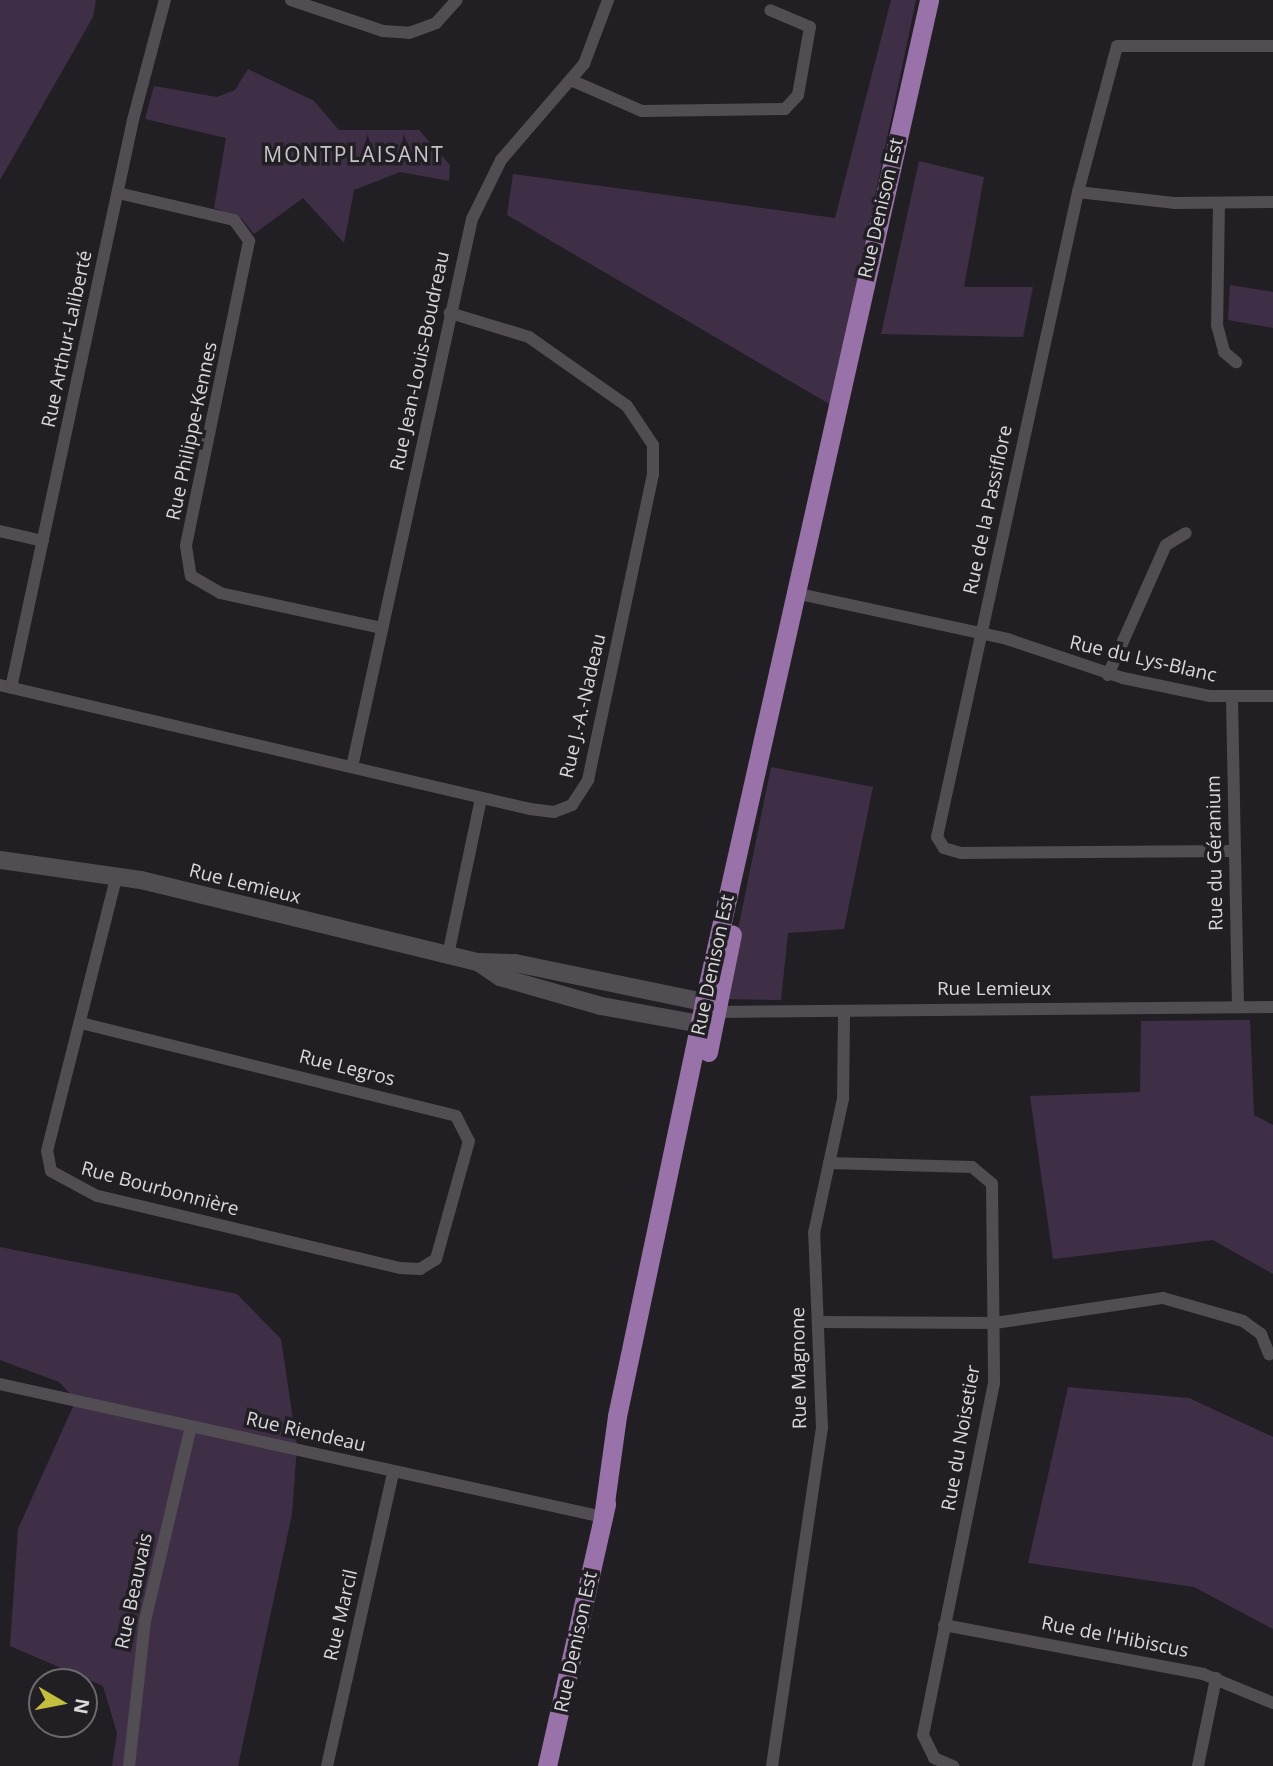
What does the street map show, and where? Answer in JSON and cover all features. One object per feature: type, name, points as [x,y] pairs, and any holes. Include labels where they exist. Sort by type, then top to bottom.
[{"type":"main road","name":"Rue Denison Est","points":[[547,1766],[603,1517],[834,416],[929,0]]},
{"type":"main road","name":"Rue Denison Est","points":[[603,1517],[617,1416],[700,1024],[710,1007],[804,596],[834,416]]},
{"type":"street","name":"Rue Arthur-Laliberté","points":[[6,687],[43,541],[118,193],[165,0]]},
{"type":"street","points":[[292,0],[383,31],[410,33],[436,23],[457,0]]},
{"type":"street","name":"Rue Jean-Louis-Boudreau","points":[[352,768],[468,232],[492,174],[572,81],[608,0]]},
{"type":"street","points":[[572,81],[642,111],[785,109],[798,95],[810,27],[770,10]]},
{"type":"street","name":"Rue de la Passiflore","points":[[1234,851],[944,848],[938,826],[1078,192],[1117,46],[1273,46]]},
{"type":"street","points":[[1078,192],[1219,203],[1273,202]]},
{"type":"street","name":"Rue Philippe-Kennes","points":[[118,193],[234,220],[249,241],[186,546],[191,576],[220,593],[382,628]]},
{"type":"street","points":[[1219,203],[1217,325],[1224,352],[1236,362]]},
{"type":"street","name":"Rue J.-A.-Nadeau","points":[[6,687],[554,812],[584,791],[654,454],[645,426],[627,405],[529,337],[450,313]]},
{"type":"street","points":[[0,531],[43,541]]},
{"type":"street","points":[[1108,675],[1166,545],[1186,533]]},
{"type":"street","name":"Rue du Lys-Blanc","points":[[804,596],[981,633],[1108,675],[1232,697],[1273,696]]},
{"type":"street","name":"Rue du Géranium","points":[[1232,697],[1238,1007]]},
{"type":"street","points":[[448,955],[481,797]]},
{"type":"street","name":"Rue Lemieux","points":[[0,860],[117,875],[478,962],[515,963],[710,1007],[844,1011],[1273,1007]]},
{"type":"street","name":"Rue Bourbonnière","points":[[117,875],[47,1151],[58,1178],[97,1196],[400,1268],[420,1269],[436,1259]]},
{"type":"street","name":"Rue Lemieux","points":[[478,962],[500,977],[601,1006],[700,1024]]},
{"type":"street","name":"Rue Magnone","points":[[772,1766],[822,1428],[814,1233],[843,1099],[844,1011]]},
{"type":"street","name":"Rue Legros","points":[[81,1023],[456,1116],[469,1141],[436,1259]]},
{"type":"street","name":"Rue du Noisetier","points":[[829,1163],[972,1167],[988,1175],[995,1323],[994,1383],[923,1735],[934,1758],[953,1766]]},
{"type":"street","points":[[818,1322],[995,1323],[1180,1299],[1251,1325],[1269,1354]]},
{"type":"street","name":"Rue Riendeau","points":[[0,1384],[603,1517]]},
{"type":"street","name":"Rue Beauvais","points":[[129,1766],[145,1620],[191,1426]]},
{"type":"street","name":"Rue Marcil","points":[[327,1766],[393,1472]]},
{"type":"street","name":"Rue de l'Hibiscus","points":[[944,1625],[1216,1678],[1273,1703]]},
{"type":"street","points":[[1198,1766],[1216,1678]]},
{"type":"shaded area","points":[[0,0],[96,0],[93,17],[0,180]]},
{"type":"shaded area","points":[[891,0],[916,0],[809,511],[831,405],[507,215],[513,174],[835,218]]},
{"type":"shaded area","points":[[248,69],[314,101],[339,130],[419,130],[450,165],[449,181],[400,172],[354,190],[344,243],[303,198],[254,234],[241,218],[214,208],[226,138],[145,119],[154,86],[217,97],[235,90]]},
{"type":"shaded area","points":[[919,161],[984,177],[964,287],[1033,287],[1023,337],[881,334]]},
{"type":"shaded area","points":[[1230,285],[1273,292],[1273,328],[1228,320]]},
{"type":"shaded area","points":[[771,767],[873,787],[844,929],[788,933],[781,1000],[724,999]]},
{"type":"shaded area","points":[[1250,1020],[1254,1115],[1273,1125],[1273,1274],[1213,1240],[1053,1259],[1030,1096],[1140,1092],[1141,1021]]},
{"type":"shaded area","points":[[0,1247],[237,1294],[281,1339],[297,1446],[292,1514],[238,1766],[112,1766],[117,1733],[103,1686],[98,1684],[98,1668],[61,1668],[10,1646],[18,1529],[76,1400],[59,1382],[0,1360]]},
{"type":"shaded area","points":[[1068,1387],[1189,1398],[1273,1437],[1273,1629],[1194,1587],[1028,1563]]},
{"type":"district","name":"MONTPLAISANT","points":[[354,154]]}]
